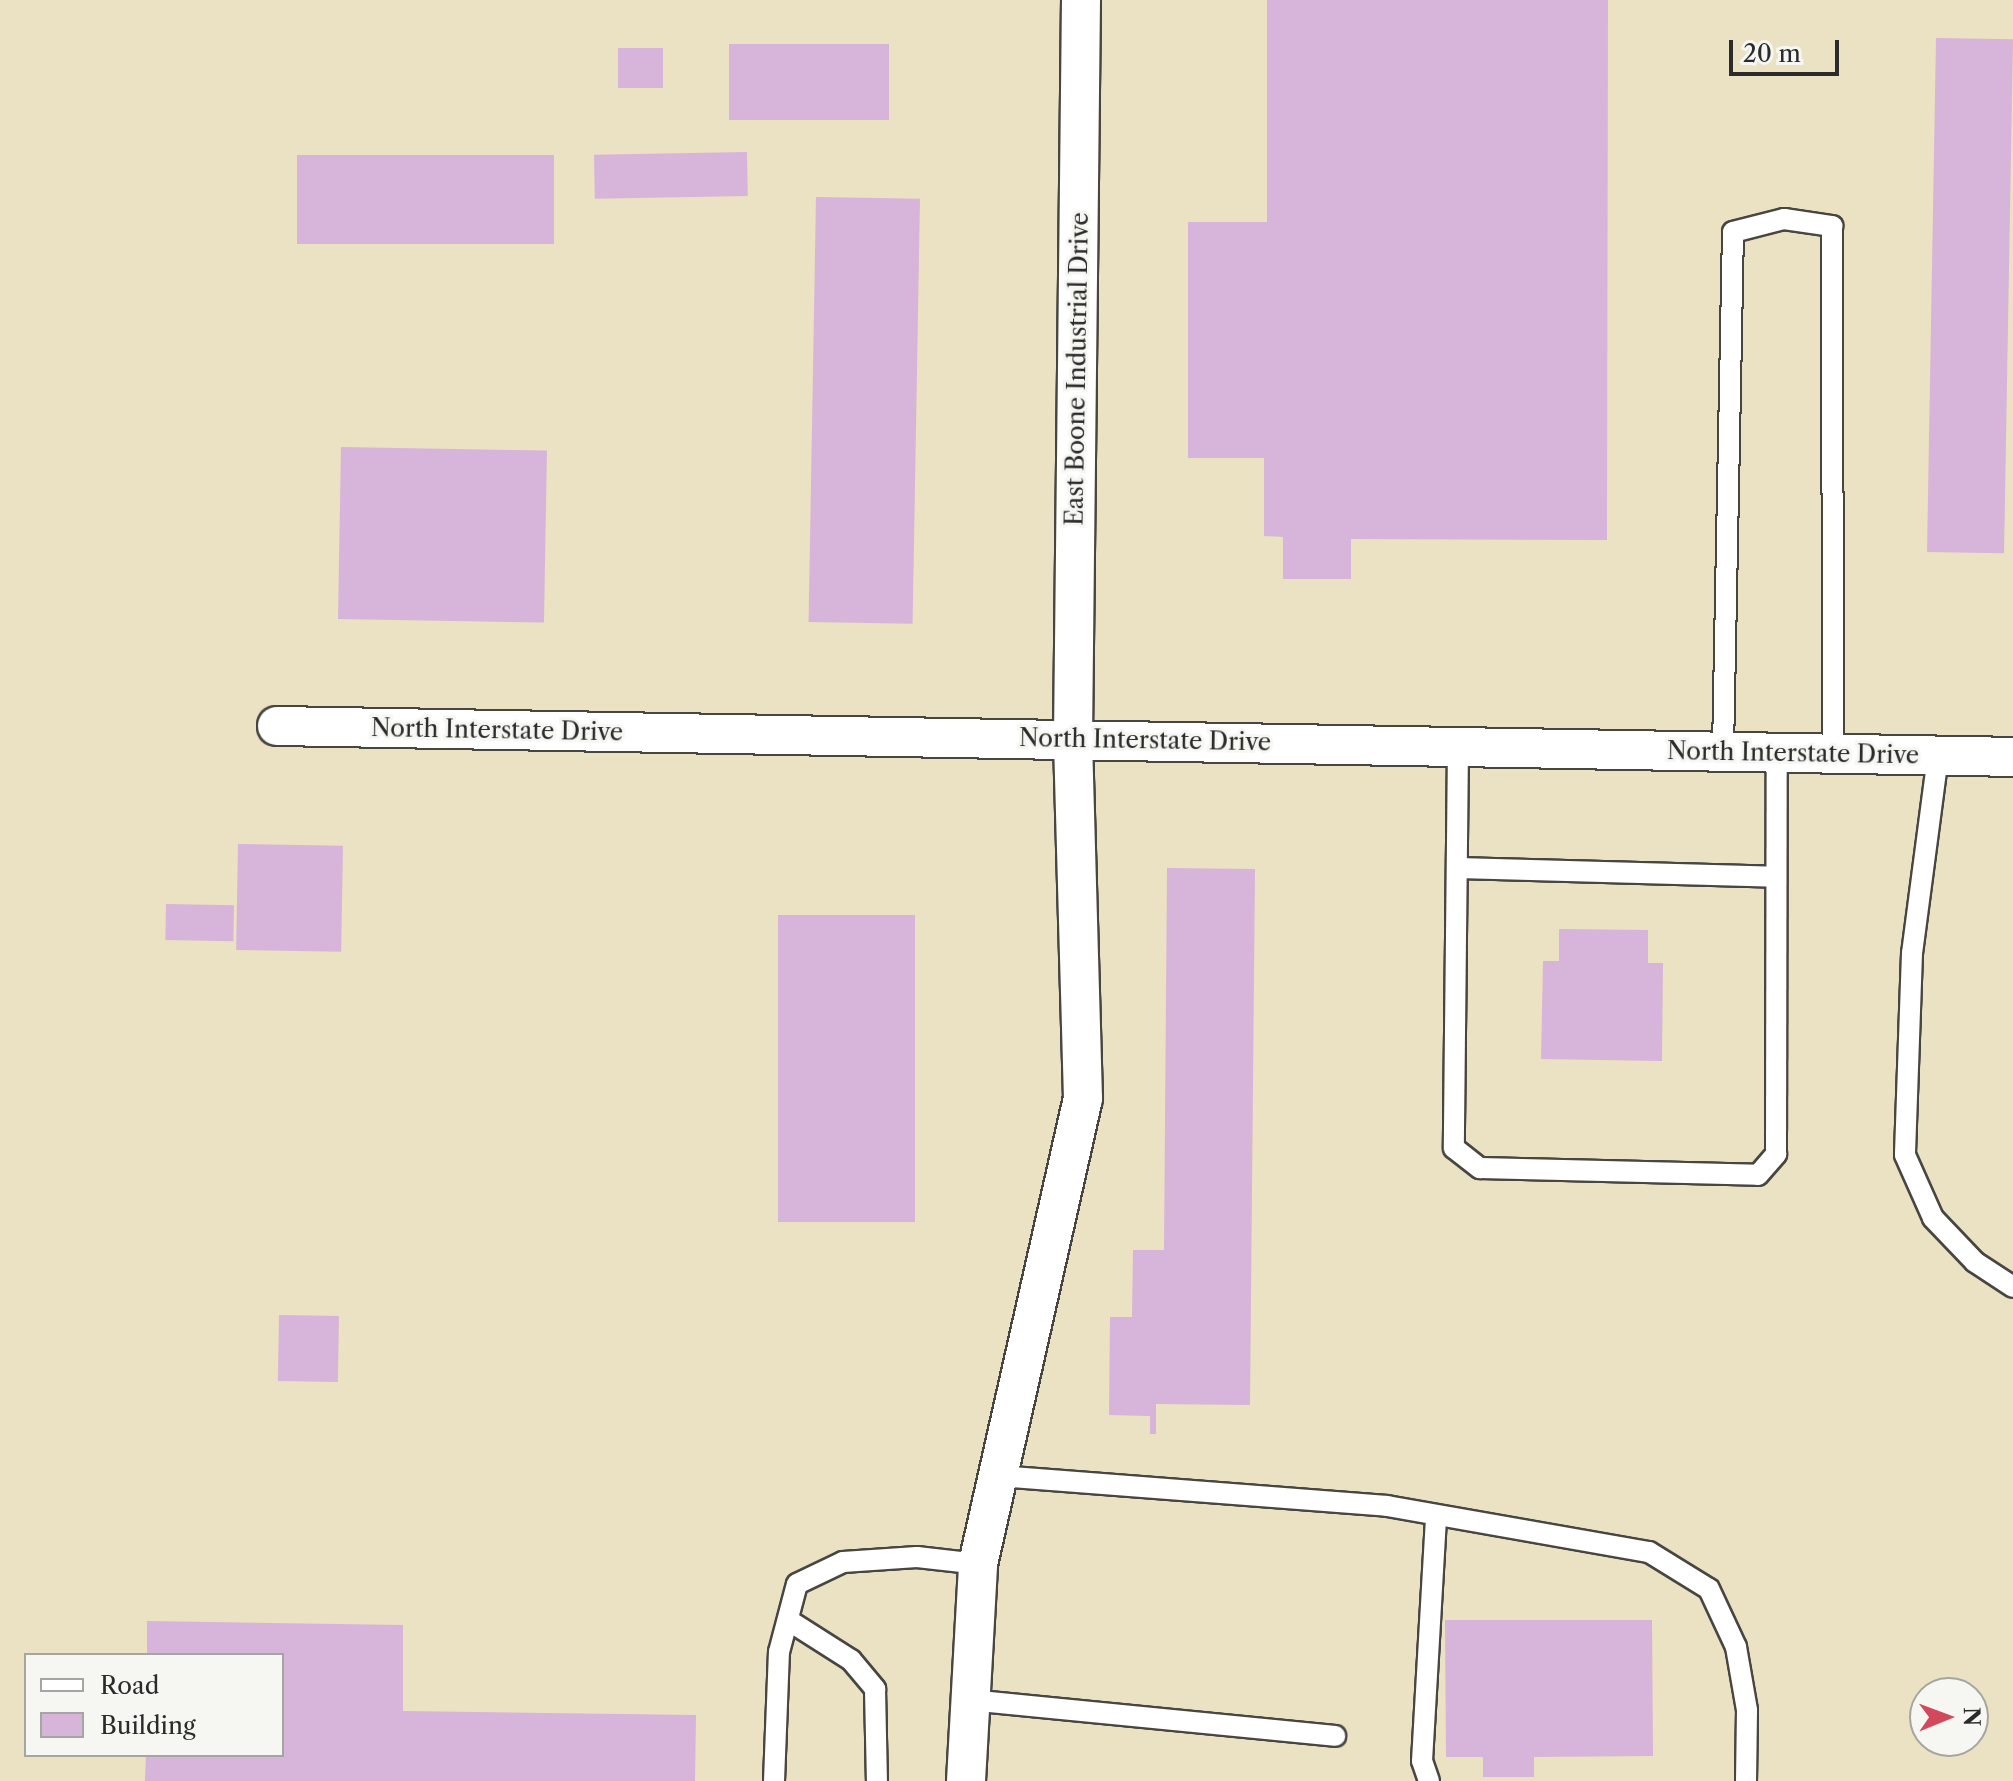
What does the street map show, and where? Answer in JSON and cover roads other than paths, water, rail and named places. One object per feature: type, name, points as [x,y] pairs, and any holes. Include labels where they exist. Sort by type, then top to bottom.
[{"type":"street","name":"East Boone Industrial Drive","points":[[966,1781],[978,1564],[1083,1099],[1073,738],[1081,0]]},
{"type":"street","name":"North Interstate Drive","points":[[277,726],[2013,757]]},
{"type":"lane","points":[[1723,751],[1733,232],[1784,219],[1832,226],[1833,754]]},
{"type":"lane","points":[[1458,746],[1454,1148],[1480,1168],[1758,1175],[1776,1154],[1777,752]]},
{"type":"lane","points":[[1938,756],[1912,953],[1905,1155],[1933,1218],[1975,1262],[2013,1287]]},
{"type":"lane","points":[[1459,868],[1775,877]]},
{"type":"lane","points":[[999,1476],[1387,1506],[1649,1552],[1709,1589],[1736,1647],[1747,1710],[1746,1781]]},
{"type":"lane","points":[[1429,1781],[1422,1761],[1436,1516]]},
{"type":"lane","points":[[774,1781],[779,1652],[797,1584],[843,1562],[917,1557],[978,1564]]},
{"type":"lane","points":[[788,1620],[851,1660],[875,1689],[877,1781]]},
{"type":"lane","points":[[969,1700],[1335,1736]]}]
